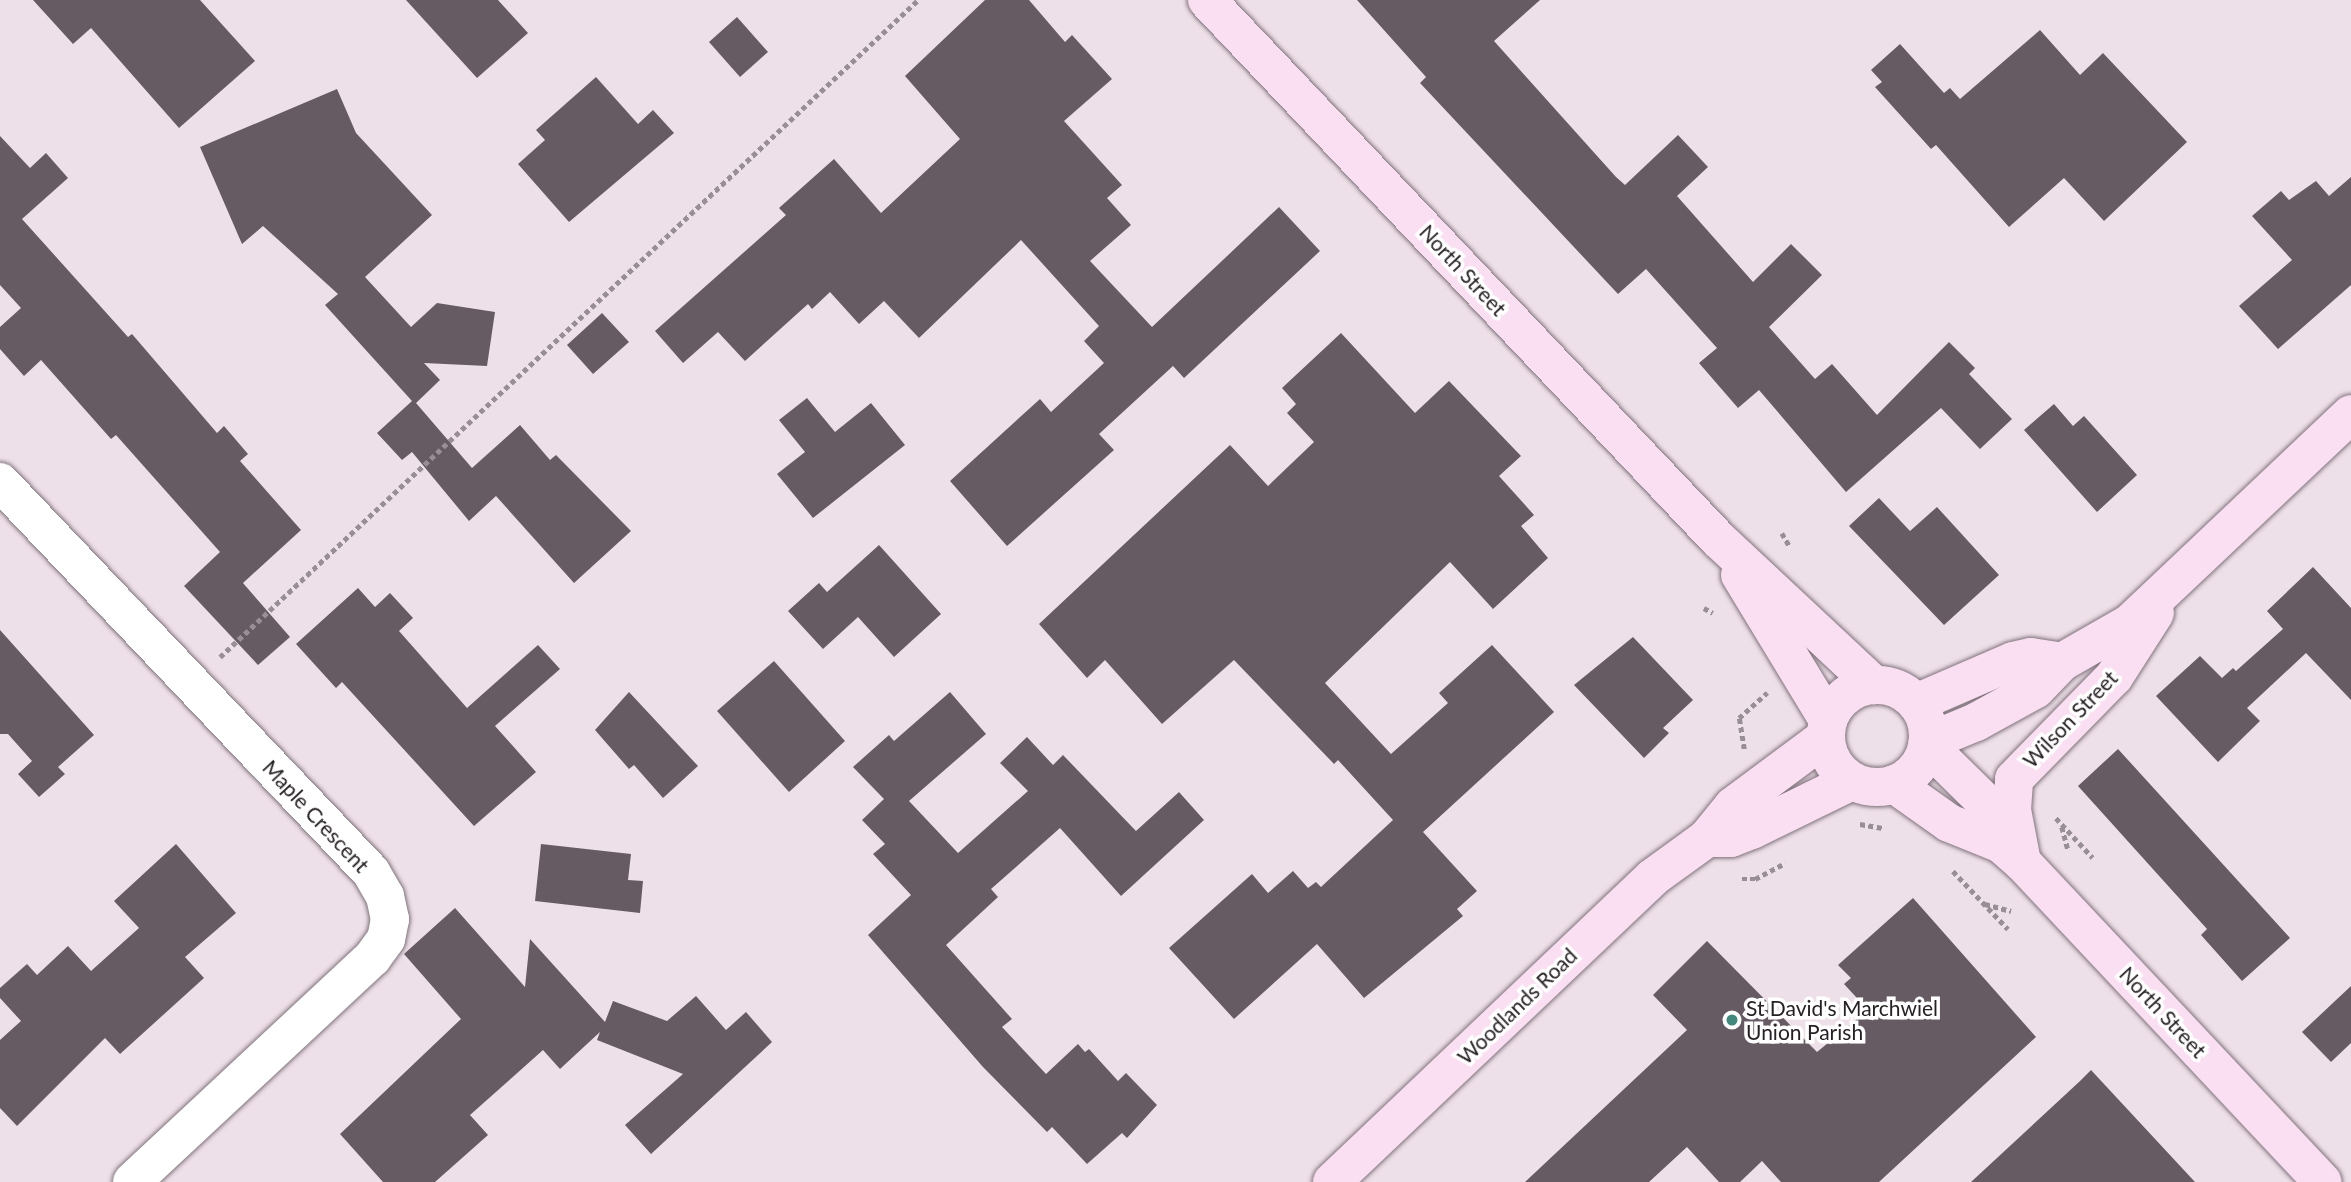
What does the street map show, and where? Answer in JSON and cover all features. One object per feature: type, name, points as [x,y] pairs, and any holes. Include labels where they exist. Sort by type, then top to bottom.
[{"type":"street","name":"North Street","points":[[1207,0],[1718,539],[1874,685]]},
{"type":"street","name":"Wilson Street","points":[[1928,743],[1976,722],[2036,689],[2062,662],[2130,623],[2171,588],[2351,414]]},
{"type":"street","name":"Maple Crescent","points":[[0,482],[371,872],[385,896],[390,919],[386,939],[372,958],[132,1182]]},
{"type":"street","name":"North Street","points":[[1718,539],[1827,728]]},
{"type":"street","name":"Wilson Street","points":[[2012,853],[2014,779],[2114,677],[2171,588]]},
{"type":"street","points":[[1916,703],[2013,661],[2031,657],[2062,662]]},
{"type":"street","points":[[1874,685],[1904,693],[1916,703],[1927,728],[1928,743],[1916,769],[1894,784],[1880,788],[1852,781],[1834,762],[1827,728],[1846,695],[1874,685]]},
{"type":"street","name":"Woodlands Road","points":[[1332,1182],[1652,878],[1707,838],[1733,806],[1827,728]]},
{"type":"street","name":"North Street","points":[[1928,743],[1991,808],[2012,853],[2323,1182]]},
{"type":"street","name":"Woodlands Road","points":[[1707,838],[1731,838],[1752,830],[1852,781]]},
{"type":"street","name":"North Street","points":[[1894,784],[1949,823],[2012,853]]},
{"type":"path","points":[[192,684],[918,0]]},
{"type":"path","points":[[1739,718],[1776,684]]},
{"type":"path","points":[[1854,824],[1890,829]]},
{"type":"path","points":[[2062,824],[2071,864]]},
{"type":"path","points":[[1755,879],[1789,860]]},
{"type":"path","points":[[1950,867],[2008,929]]},
{"type":"path","points":[[1984,904],[2018,913]]},
{"type":"building","points":[[33,0],[200,0],[255,61],[179,128],[91,28],[73,44]]},
{"type":"building","points":[[406,0],[498,0],[528,33],[477,78]]},
{"type":"building","points":[[985,0],[1029,0],[1065,42],[1072,35],[1112,79],[1064,121],[1122,185],[1107,198],[1131,225],[1090,261],[1152,327],[1279,207],[1320,251],[1184,378],[1173,366],[1099,434],[1114,450],[1007,546],[950,481],[1040,399],[1051,412],[1104,363],[1084,341],[1099,326],[1021,240],[919,338],[884,301],[859,324],[830,292],[812,309],[808,304],[745,361],[718,332],[683,363],[655,331],[786,215],[779,208],[834,159],[881,213],[960,139],[905,76]]},
{"type":"building","points":[[1357,0],[1540,0],[1494,41],[1616,177],[1625,185],[1678,135],[1708,167],[1677,196],[1753,282],[1791,244],[1822,275],[1769,327],[1815,379],[1832,364],[1877,415],[1949,342],[1975,368],[1969,374],[2012,419],[1980,449],[1941,408],[1846,492],[1759,390],[1738,408],[1699,363],[1717,348],[1646,269],[1618,294],[1420,83],[1426,77]]},
{"type":"building","points":[[737,17],[768,52],[740,77],[709,42]]},
{"type":"building","points":[[2040,30],[2080,75],[2103,53],[2187,142],[2104,221],[2064,178],[2009,227],[1936,145],[1931,149],[1875,87],[1882,82],[1871,70],[1900,44],[1944,93],[1950,88],[1960,99]]},
{"type":"building","points":[[596,77],[638,124],[653,110],[674,133],[569,222],[518,164],[545,140],[536,130]]},
{"type":"building","points":[[337,89],[356,133],[432,215],[365,277],[411,327],[437,303],[495,312],[487,366],[424,363],[440,380],[416,403],[472,468],[520,425],[550,460],[556,455],[631,531],[574,583],[496,496],[469,521],[412,452],[402,460],[377,433],[412,401],[325,305],[338,294],[263,226],[242,244],[200,147]]},
{"type":"building","points":[[0,136],[30,168],[46,153],[68,178],[22,219],[128,337],[132,334],[217,433],[224,426],[248,454],[240,461],[301,530],[243,583],[290,637],[258,665],[184,586],[220,552],[116,435],[111,439],[41,360],[24,376],[0,349],[0,327],[21,308],[0,285]]},
{"type":"building","points":[[2351,177],[2351,285],[2278,349],[2239,306],[2292,260],[2252,216],[2281,191],[2289,200],[2316,181],[2329,196]]},
{"type":"building","points":[[602,313],[629,342],[593,374],[567,345]]},
{"type":"building","points":[[1341,333],[1415,413],[1449,381],[1521,456],[1499,476],[1534,515],[1521,526],[1548,558],[1493,609],[1450,562],[1325,683],[1391,754],[1448,703],[1439,693],[1492,645],[1554,712],[1423,832],[1477,891],[1457,909],[1463,916],[1364,998],[1317,944],[1234,1019],[1169,948],[1252,874],[1268,893],[1293,871],[1308,888],[1316,882],[1321,887],[1393,820],[1338,760],[1334,764],[1234,660],[1162,724],[1105,660],[1087,678],[1039,624],[1230,445],[1268,486],[1314,442],[1287,413],[1296,404],[1282,388]]},
{"type":"building","points":[[807,398],[835,432],[871,403],[905,445],[813,518],[777,474],[805,452],[779,420]]},
{"type":"building","points":[[2054,404],[2073,426],[2084,416],[2137,475],[2097,512],[2024,430]]},
{"type":"building","points":[[1879,498],[1910,531],[1937,507],[1999,575],[1944,625],[1849,526]]},
{"type":"building","points":[[879,545],[941,614],[894,657],[858,617],[823,649],[788,611],[819,583],[827,592]]},
{"type":"building","points":[[2313,567],[2351,608],[2351,700],[2306,653],[2247,708],[2260,721],[2218,762],[2156,696],[2200,656],[2222,678],[2233,668],[2236,671],[2283,629],[2267,611]]},
{"type":"building","points":[[358,588],[375,607],[390,593],[413,618],[399,631],[467,708],[538,645],[560,669],[495,726],[536,772],[474,826],[342,682],[336,688],[296,644]]},
{"type":"building","points":[[0,630],[94,735],[58,767],[65,774],[39,797],[18,774],[32,761],[8,734],[0,734]]},
{"type":"building","points":[[1633,637],[1693,700],[1663,728],[1669,733],[1644,758],[1574,685]]},
{"type":"building","points":[[774,661],[845,741],[789,792],[717,711]]},
{"type":"building","points":[[629,692],[698,766],[663,798],[634,765],[629,769],[595,730]]},
{"type":"building","points":[[950,692],[986,734],[909,801],[958,853],[1028,791],[1000,763],[1027,737],[1053,765],[1063,755],[1136,831],[1179,792],[1204,820],[1121,896],[1060,828],[991,889],[998,897],[946,945],[1012,1019],[1002,1027],[1046,1074],[1078,1044],[1085,1052],[1089,1049],[1118,1081],[1126,1073],[1157,1105],[1127,1138],[1122,1133],[1087,1164],[1052,1127],[1047,1132],[983,1067],[868,935],[911,895],[873,854],[885,844],[862,820],[884,799],[853,767],[889,735],[894,741]]},
{"type":"building","points":[[2118,749],[2290,938],[2242,981],[2201,935],[2207,929],[2078,786]]},
{"type":"building","points":[[176,844],[236,913],[185,957],[204,978],[120,1054],[105,1038],[17,1126],[0,1108],[0,1040],[21,1021],[0,998],[0,988],[27,964],[37,975],[68,946],[91,971],[139,928],[114,901]]},
{"type":"building","points":[[541,844],[631,854],[628,880],[643,881],[640,913],[535,901]]},
{"type":"building","points":[[1913,898],[2036,1037],[1879,1182],[1781,1182],[1762,1161],[1740,1182],[1719,1182],[1687,1147],[1649,1182],[1525,1182],[1687,1030],[1653,995],[1707,941],[1817,1052],[1868,1010],[1844,984],[1851,978],[1838,965]]},
{"type":"building","points":[[455,908],[525,987],[530,939],[605,1022],[613,1001],[667,1021],[696,996],[726,1030],[746,1012],[772,1042],[651,1154],[625,1125],[683,1074],[597,1040],[600,1032],[560,1069],[543,1050],[470,1115],[488,1135],[435,1182],[383,1182],[340,1134],[461,1019],[404,954]]},
{"type":"building","points":[[2351,986],[2351,1043],[2331,1062],[2302,1032]]},
{"type":"building","points":[[2091,1070],[2195,1182],[1971,1182],[2079,1082]]},
{"type":"place","name":"St David's Marchwiel Union Parish","points":[[1732,1020]]}]
